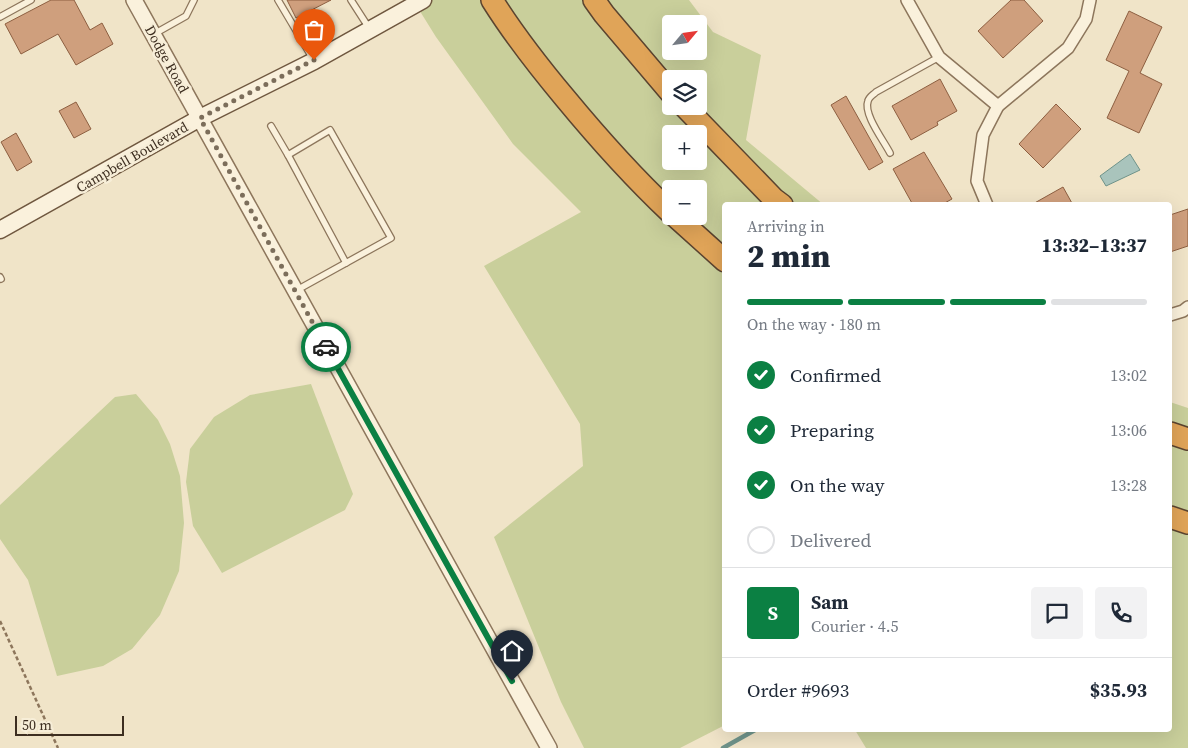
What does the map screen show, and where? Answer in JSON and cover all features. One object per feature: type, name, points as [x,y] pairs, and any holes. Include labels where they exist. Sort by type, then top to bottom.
[{"type":"highway","points":[[594,0],[662,82]]},
{"type":"highway","points":[[494,2],[537,64],[591,130],[662,204]]},
{"type":"highway","points":[[693,115],[778,202]]},
{"type":"highway","points":[[685,225],[722,258]]},
{"type":"highway","points":[[1172,434],[1188,439]]},
{"type":"highway","points":[[1172,518],[1188,523]]},
{"type":"main road","name":"Campbell Boulevard","points":[[0,230],[200,118],[314,60],[423,0]]},
{"type":"street","name":"Dodge Road","points":[[134,0],[549,748]]},
{"type":"street","points":[[907,0],[939,57],[998,106]]},
{"type":"street","points":[[986,202],[977,181],[983,135],[998,106],[1068,48],[1086,19],[1090,0]]},
{"type":"street","points":[[1172,315],[1183,312],[1188,307]]},
{"type":"lane","points":[[0,17],[31,0]]},
{"type":"lane","points":[[154,34],[186,16],[194,0]]},
{"type":"lane","points":[[278,0],[314,60]]},
{"type":"lane","points":[[351,0],[370,29]]},
{"type":"lane","points":[[890,153],[868,113],[868,98],[939,57]]},
{"type":"lane","points":[[272,126],[346,263]]},
{"type":"lane","points":[[288,155],[330,130],[391,238],[295,291]]},
{"type":"path","points":[[0,621],[58,748]]},
{"type":"green space","points":[[413,0],[689,0],[700,15],[662,15],[662,60],[708,60],[708,25],[713,32],[761,55],[746,140],[820,202],[722,202],[722,727],[680,748],[584,748],[561,702],[494,537],[583,466],[580,424],[484,266],[581,212],[513,144],[436,37]]},
{"type":"green space","points":[[311,384],[353,494],[345,510],[222,573],[193,526],[186,482],[190,449],[214,417],[250,395]]},
{"type":"green space","points":[[136,394],[158,420],[170,444],[180,476],[184,523],[179,571],[160,615],[132,649],[103,666],[57,676],[28,580],[0,539],[0,505],[115,397]]},
{"type":"green space","points":[[1172,403],[1188,408],[1188,748],[866,748],[856,732],[1172,732]]},
{"type":"water","points":[[1130,154],[1140,170],[1106,186],[1100,176]]},
{"type":"building","points":[[51,0],[74,0],[90,30],[102,23],[113,44],[76,65],[58,34],[21,54],[5,24]]},
{"type":"building","points":[[287,0],[331,0],[296,18]]},
{"type":"building","points":[[1011,0],[1024,0],[1043,21],[1003,58],[978,31]]},
{"type":"building","points":[[1129,11],[1162,27],[1140,73],[1162,84],[1139,133],[1107,118],[1129,71],[1106,60]]},
{"type":"building","points":[[940,79],[957,111],[937,122],[938,125],[911,140],[892,106]]},
{"type":"building","points":[[846,96],[883,162],[869,170],[831,105]]},
{"type":"building","points":[[76,102],[91,129],[74,138],[59,111]]},
{"type":"building","points":[[1056,104],[1081,129],[1043,168],[1019,144]]},
{"type":"building","points":[[16,133],[32,162],[17,171],[1,142]]},
{"type":"building","points":[[924,152],[952,199],[946,202],[911,202],[893,169]]},
{"type":"building","points":[[1063,187],[1071,202],[1036,202]]},
{"type":"building","points":[[1188,209],[1188,246],[1172,251],[1172,214]]},
{"type":"waterway","points":[[723,748],[751,732]]},
{"type":"way so far","points":[[314,60],[200,118],[326,347]]},
{"type":"route","points":[[326,347],[512,681]]}]
